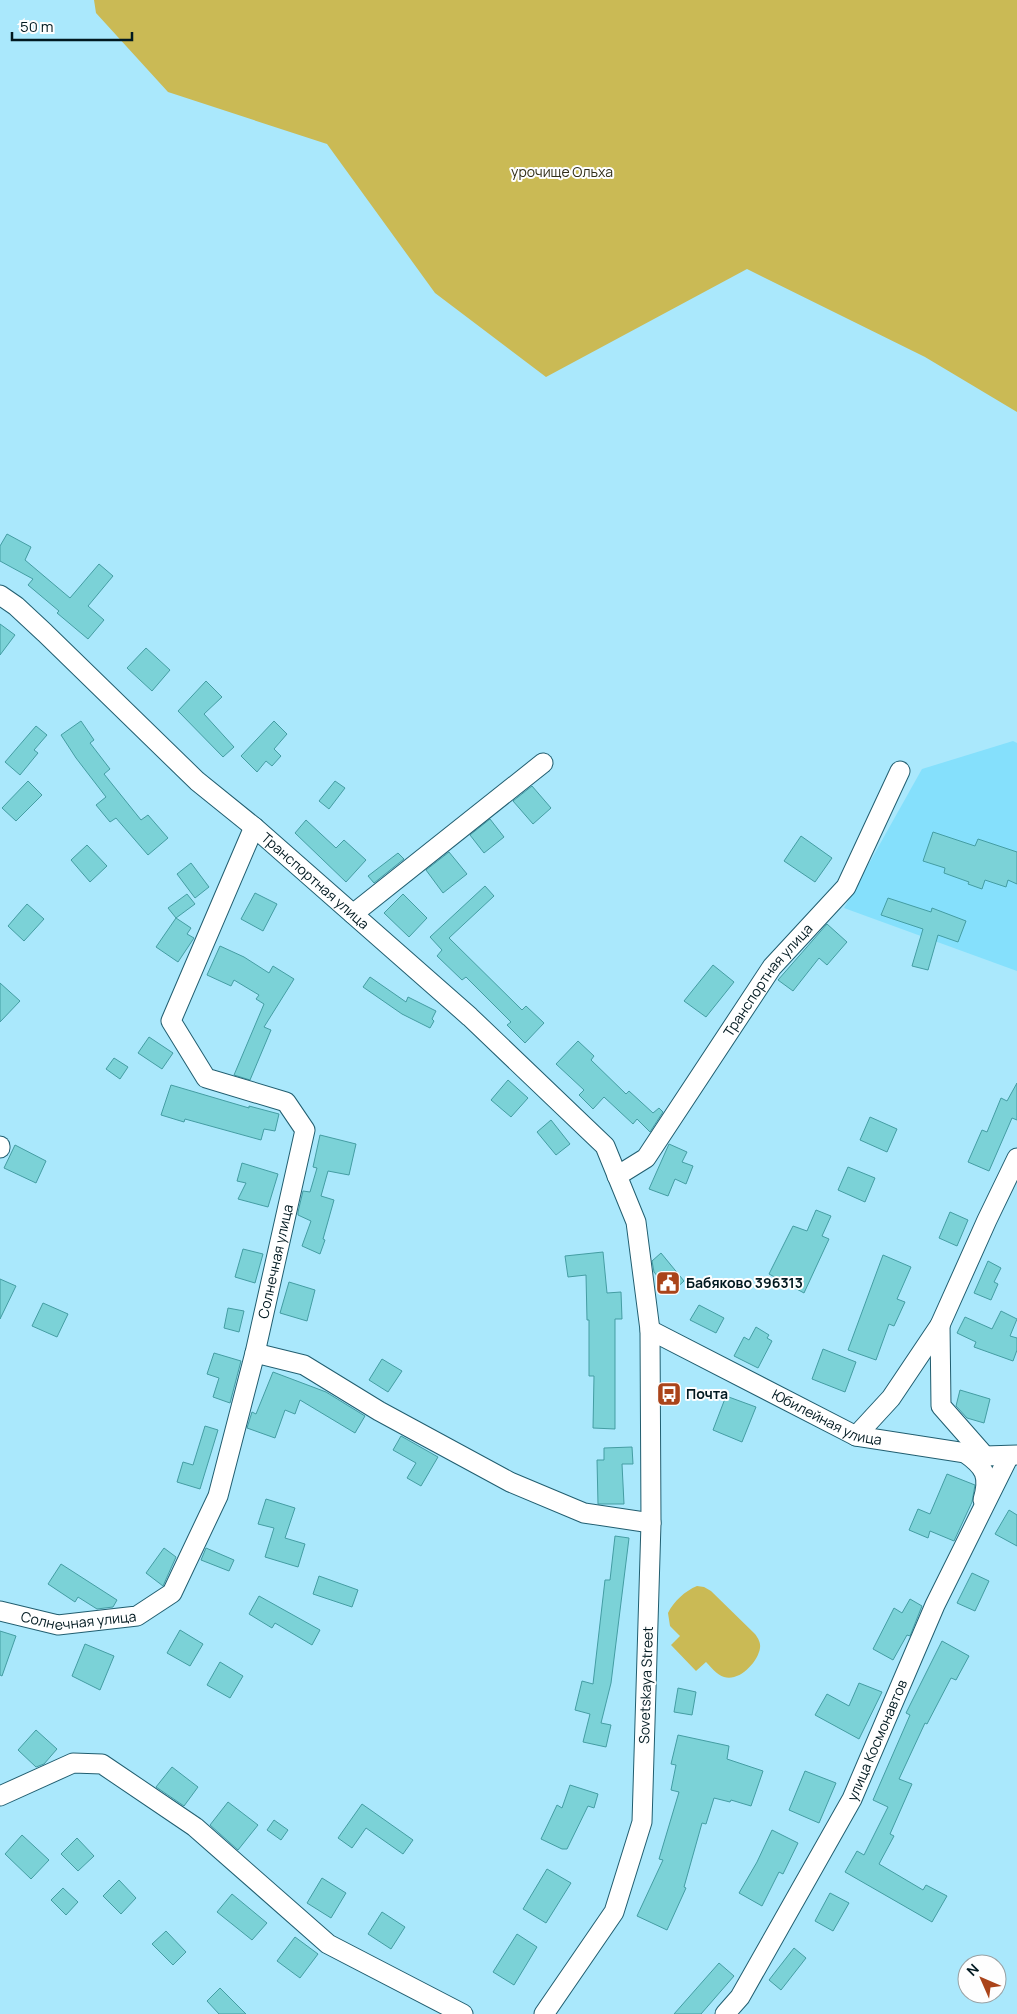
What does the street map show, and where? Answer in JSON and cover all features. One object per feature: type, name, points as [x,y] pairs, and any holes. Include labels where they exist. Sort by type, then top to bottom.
[{"type":"street","name":"Транспортная улица","points":[[0,595],[16,606],[45,633],[197,781],[254,827],[470,1017],[605,1146],[636,1222],[650,1330]]},
{"type":"street","points":[[353,914],[544,763]]},
{"type":"street","name":"Транспортная улица","points":[[617,1176],[646,1158],[772,967],[846,887],[900,771]]},
{"type":"street","name":"Солнечная улица","points":[[0,1611],[58,1625],[137,1616],[172,1593],[218,1496],[256,1353],[305,1130],[286,1102],[206,1078],[171,1021],[254,827]]},
{"type":"street","points":[[856,1436],[891,1398],[940,1325],[986,1220],[1017,1158]]},
{"type":"street","points":[[940,1325],[941,1406],[985,1456]]},
{"type":"street","name":"Юбилейная улица","points":[[650,1330],[856,1436],[1014,1460]]},
{"type":"street","name":"Sovetskaya Street","points":[[544,2014],[614,1912],[642,1822],[651,1523],[650,1330]]},
{"type":"street","points":[[256,1353],[304,1365],[379,1411],[510,1482],[584,1513],[651,1523]]},
{"type":"street","points":[[965,1453],[980,1464],[985,1474],[987,1486],[979,1515]]},
{"type":"street","name":"улица Космонавтов","points":[[725,2014],[740,1997],[852,1799],[935,1605],[979,1515],[1014,1460]]},
{"type":"street","points":[[0,1796],[73,1763],[102,1764],[195,1827],[328,1944],[463,2014]]},
{"type":"shaded area","points":[[1013,741],[1017,743],[1017,971],[844,908],[922,769]]},
{"type":"green space","name":"урочище Ольха","points":[[94,0],[1017,0],[1017,412],[925,357],[747,269],[546,377],[435,293],[327,144],[168,92],[96,13]]},
{"type":"green space","points":[[697,1586],[711,1591],[755,1634],[759,1641],[760,1648],[756,1659],[747,1670],[736,1677],[721,1676],[706,1662],[696,1671],[671,1645],[680,1636],[670,1626],[668,1613],[680,1597]]},
{"type":"building","points":[[7,534],[31,547],[25,560],[70,598],[99,564],[113,576],[88,606],[104,620],[88,639],[28,585],[33,579],[0,561],[0,546]]},
{"type":"building","points":[[0,624],[15,635],[0,655]]},
{"type":"building","points":[[146,648],[170,670],[152,691],[127,668]]},
{"type":"building","points":[[206,681],[222,697],[204,714],[234,747],[223,757],[178,711]]},
{"type":"building","points":[[81,721],[94,740],[90,743],[110,769],[104,774],[141,820],[148,815],[168,838],[148,855],[116,818],[110,822],[96,805],[106,797],[61,735]]},
{"type":"building","points":[[274,721],[287,734],[274,749],[281,756],[272,766],[266,761],[257,772],[241,756]]},
{"type":"building","points":[[36,726],[47,735],[34,750],[38,753],[20,775],[5,762]]},
{"type":"building","points":[[28,781],[42,795],[16,821],[2,808]]},
{"type":"building","points":[[335,781],[345,788],[329,809],[319,801]]},
{"type":"building","points":[[532,786],[551,808],[533,824],[513,801]]},
{"type":"building","points":[[490,819],[504,837],[484,853],[470,835]]},
{"type":"building","points":[[306,820],[336,848],[344,840],[366,860],[346,882],[295,833]]},
{"type":"building","points":[[933,832],[975,846],[978,839],[1017,852],[1017,884],[1008,880],[1006,887],[985,880],[982,889],[944,873],[945,868],[923,861]]},
{"type":"building","points":[[801,836],[832,858],[815,882],[784,861]]},
{"type":"building","points":[[87,845],[107,866],[90,882],[71,860]]},
{"type":"building","points":[[449,852],[467,874],[443,893],[426,870]]},
{"type":"building","points":[[398,853],[404,859],[374,883],[368,876]]},
{"type":"building","points":[[191,863],[209,887],[195,898],[177,874]]},
{"type":"building","points":[[485,886],[494,896],[449,938],[522,1010],[526,1006],[544,1023],[525,1043],[507,1025],[511,1022],[466,977],[462,980],[437,956],[442,950],[430,937]]},
{"type":"building","points":[[255,893],[277,904],[263,931],[241,919]]},
{"type":"building","points":[[187,894],[195,904],[176,918],[168,908]]},
{"type":"building","points":[[403,894],[427,918],[409,937],[384,913]]},
{"type":"building","points":[[888,898],[931,912],[932,908],[966,921],[958,942],[938,935],[928,970],[912,966],[923,929],[881,915]]},
{"type":"building","points":[[27,904],[44,919],[24,941],[8,926]]},
{"type":"building","points":[[176,918],[191,928],[187,934],[194,938],[178,962],[156,947]]},
{"type":"building","points":[[827,924],[847,942],[827,965],[819,958],[793,991],[778,980]]},
{"type":"building","points":[[220,946],[244,957],[269,973],[273,966],[294,979],[264,1027],[271,1030],[250,1080],[234,1075],[264,1004],[256,999],[259,995],[234,980],[231,986],[207,975]]},
{"type":"building","points":[[713,965],[734,982],[706,1017],[684,1001]]},
{"type":"building","points":[[370,977],[406,1002],[408,997],[436,1011],[430,1028],[402,1014],[363,987]]},
{"type":"building","points":[[0,983],[20,1001],[0,1022]]},
{"type":"building","points":[[149,1037],[173,1053],[162,1069],[138,1053]]},
{"type":"building","points":[[578,1041],[594,1056],[591,1060],[626,1094],[629,1091],[653,1113],[659,1108],[663,1112],[650,1132],[637,1119],[633,1124],[604,1097],[593,1109],[579,1095],[584,1090],[556,1064]]},
{"type":"building","points":[[114,1058],[128,1067],[120,1079],[106,1069]]},
{"type":"building","points":[[508,1080],[528,1098],[511,1117],[491,1100]]},
{"type":"building","points":[[1017,1083],[1017,1120],[1012,1118],[989,1171],[968,1162],[982,1130],[987,1132],[1001,1098],[1007,1101]]},
{"type":"building","points":[[171,1085],[249,1108],[249,1106],[279,1114],[275,1131],[264,1129],[261,1140],[185,1119],[184,1122],[161,1115]]},
{"type":"building","points":[[870,1117],[897,1129],[887,1152],[860,1140]]},
{"type":"building","points":[[551,1120],[570,1144],[556,1155],[537,1132]]},
{"type":"building","points":[[320,1135],[356,1144],[349,1175],[328,1171],[321,1196],[334,1200],[320,1254],[302,1246],[311,1221],[298,1215],[298,1212],[303,1191],[310,1192],[317,1168],[313,1167]]},
{"type":"building","points":[[669,1144],[687,1152],[682,1162],[693,1166],[686,1184],[675,1179],[668,1196],[649,1189]]},
{"type":"building","points":[[15,1145],[46,1161],[36,1183],[4,1168]]},
{"type":"building","points":[[242,1163],[278,1174],[268,1207],[238,1199],[246,1183],[237,1181]]},
{"type":"building","points":[[848,1167],[875,1178],[865,1202],[838,1190]]},
{"type":"building","points":[[816,1210],[831,1216],[822,1236],[829,1239],[804,1293],[769,1274],[793,1226],[807,1231]]},
{"type":"building","points":[[950,1212],[968,1220],[957,1246],[939,1238]]},
{"type":"building","points":[[243,1249],[263,1254],[255,1283],[235,1277]]},
{"type":"building","points":[[603,1252],[607,1293],[621,1292],[622,1319],[615,1319],[615,1429],[593,1428],[594,1376],[589,1376],[589,1320],[587,1320],[586,1275],[568,1277],[565,1256]]},
{"type":"building","points":[[661,1253],[684,1281],[671,1293],[654,1272],[652,1261]]},
{"type":"building","points":[[883,1255],[911,1267],[897,1299],[905,1302],[894,1326],[889,1324],[876,1360],[848,1350]]},
{"type":"building","points":[[988,1261],[1001,1268],[994,1282],[998,1284],[991,1300],[974,1293]]},
{"type":"building","points":[[0,1279],[16,1286],[0,1319]]},
{"type":"building","points":[[289,1282],[315,1290],[307,1321],[280,1313]]},
{"type":"building","points":[[43,1303],[68,1314],[57,1337],[32,1326]]},
{"type":"building","points":[[699,1305],[724,1318],[716,1333],[690,1320]]},
{"type":"building","points":[[228,1308],[244,1311],[239,1332],[224,1328]]},
{"type":"building","points":[[1001,1311],[1017,1319],[1010,1336],[1017,1338],[1017,1350],[1013,1361],[974,1347],[976,1342],[957,1333],[965,1317],[992,1329]]},
{"type":"building","points":[[756,1327],[769,1335],[767,1338],[772,1341],[758,1368],[734,1356],[744,1337],[749,1340]]},
{"type":"building","points":[[823,1349],[856,1362],[845,1392],[812,1379]]},
{"type":"building","points":[[214,1353],[241,1361],[230,1403],[213,1397],[219,1378],[207,1374]]},
{"type":"building","points":[[382,1359],[402,1371],[388,1392],[369,1380]]},
{"type":"building","points":[[273,1372],[326,1392],[365,1416],[355,1433],[300,1400],[295,1414],[285,1410],[275,1438],[247,1428],[252,1412],[256,1414]]},
{"type":"building","points":[[960,1390],[990,1399],[984,1423],[967,1418],[956,1406]]},
{"type":"building","points":[[726,1396],[756,1407],[742,1442],[713,1430]]},
{"type":"building","points":[[205,1426],[218,1430],[200,1489],[177,1482],[183,1462],[193,1465]]},
{"type":"building","points":[[401,1436],[438,1457],[421,1486],[407,1478],[416,1463],[393,1450]]},
{"type":"building","points":[[632,1447],[633,1464],[622,1464],[624,1504],[598,1504],[597,1460],[604,1460],[604,1448]]},
{"type":"building","points":[[947,1474],[975,1485],[972,1502],[954,1541],[930,1531],[928,1538],[909,1530],[918,1509],[930,1514]]},
{"type":"building","points":[[266,1499],[295,1508],[285,1538],[305,1544],[298,1567],[265,1557],[274,1528],[258,1524]]},
{"type":"building","points":[[1009,1510],[1017,1515],[1017,1546],[995,1534]]},
{"type":"building","points":[[615,1536],[629,1538],[611,1683],[601,1723],[611,1725],[606,1747],[583,1742],[590,1714],[575,1710],[582,1681],[593,1684],[605,1580],[610,1580]]},
{"type":"building","points":[[164,1548],[176,1557],[163,1586],[146,1573]]},
{"type":"building","points":[[206,1548],[234,1560],[229,1571],[201,1560]]},
{"type":"building","points":[[61,1564],[117,1600],[113,1607],[97,1609],[78,1597],[75,1602],[48,1584]]},
{"type":"building","points":[[972,1573],[989,1581],[975,1611],[957,1603]]},
{"type":"building","points":[[319,1576],[358,1590],[352,1607],[313,1594]]},
{"type":"building","points":[[259,1596],[320,1630],[312,1645],[275,1623],[272,1628],[249,1614]]},
{"type":"building","points":[[910,1599],[922,1606],[910,1636],[907,1635],[893,1660],[873,1649],[894,1608],[902,1613]]},
{"type":"building","points":[[180,1630],[203,1644],[190,1666],[167,1653]]},
{"type":"building","points":[[0,1631],[16,1636],[2,1676],[0,1675]]},
{"type":"building","points":[[942,1641],[969,1656],[956,1680],[951,1678],[927,1724],[925,1723],[899,1779],[912,1784],[890,1834],[894,1836],[879,1864],[923,1890],[926,1885],[947,1896],[932,1922],[845,1872],[857,1851],[864,1855],[888,1807],[873,1800],[910,1715],[906,1713]]},
{"type":"building","points":[[85,1644],[114,1656],[100,1690],[72,1676]]},
{"type":"building","points":[[220,1662],[243,1676],[230,1698],[207,1685]]},
{"type":"building","points":[[859,1683],[882,1692],[859,1739],[815,1715],[827,1694],[849,1706]]},
{"type":"building","points":[[678,1688],[696,1692],[692,1715],[674,1712]]},
{"type":"building","points":[[36,1730],[57,1749],[44,1764],[36,1767],[18,1750]]},
{"type":"building","points":[[678,1735],[729,1746],[727,1759],[763,1771],[751,1806],[731,1800],[730,1802],[714,1798],[706,1824],[702,1823],[684,1887],[686,1888],[667,1930],[637,1916],[663,1860],[659,1859],[679,1792],[671,1790],[676,1765],[671,1764]]},
{"type":"building","points":[[172,1767],[198,1787],[184,1806],[156,1787]]},
{"type":"building","points":[[805,1771],[836,1783],[819,1823],[789,1810]]},
{"type":"building","points":[[570,1785],[598,1794],[594,1808],[588,1806],[567,1849],[562,1849],[541,1839],[557,1805],[562,1808]]},
{"type":"building","points":[[228,1802],[258,1825],[238,1850],[210,1825]]},
{"type":"building","points":[[362,1804],[413,1840],[403,1854],[366,1828],[352,1848],[338,1838]]},
{"type":"building","points":[[274,1820],[288,1830],[281,1840],[267,1830]]},
{"type":"building","points":[[772,1830],[798,1843],[783,1874],[779,1872],[762,1906],[739,1893],[757,1862]]},
{"type":"building","points":[[22,1835],[49,1860],[31,1879],[5,1854]]},
{"type":"building","points":[[77,1838],[94,1856],[78,1871],[61,1854]]},
{"type":"building","points":[[547,1869],[571,1883],[546,1923],[523,1909]]},
{"type":"building","points":[[322,1878],[346,1893],[331,1918],[307,1903]]},
{"type":"building","points":[[119,1880],[136,1898],[121,1914],[103,1896]]},
{"type":"building","points":[[63,1888],[78,1902],[66,1915],[51,1900]]},
{"type":"building","points":[[830,1893],[849,1903],[833,1931],[815,1921]]},
{"type":"building","points":[[232,1894],[267,1923],[252,1940],[217,1912]]},
{"type":"building","points":[[382,1912],[405,1927],[391,1949],[368,1934]]},
{"type":"building","points":[[166,1931],[186,1952],[173,1965],[152,1944]]},
{"type":"building","points":[[517,1934],[537,1947],[514,1985],[493,1972]]},
{"type":"building","points":[[295,1937],[318,1954],[300,1978],[277,1961]]},
{"type":"building","points":[[794,1948],[806,1958],[781,1990],[769,1980]]},
{"type":"building","points":[[719,1963],[734,1976],[701,2014],[674,2014]]},
{"type":"building","points":[[220,1988],[246,2014],[219,2014],[207,2001]]},
{"type":"place","name":"Бабяково 396313","points":[[668,1283]]},
{"type":"place","name":"Почта","points":[[669,1394]]}]
